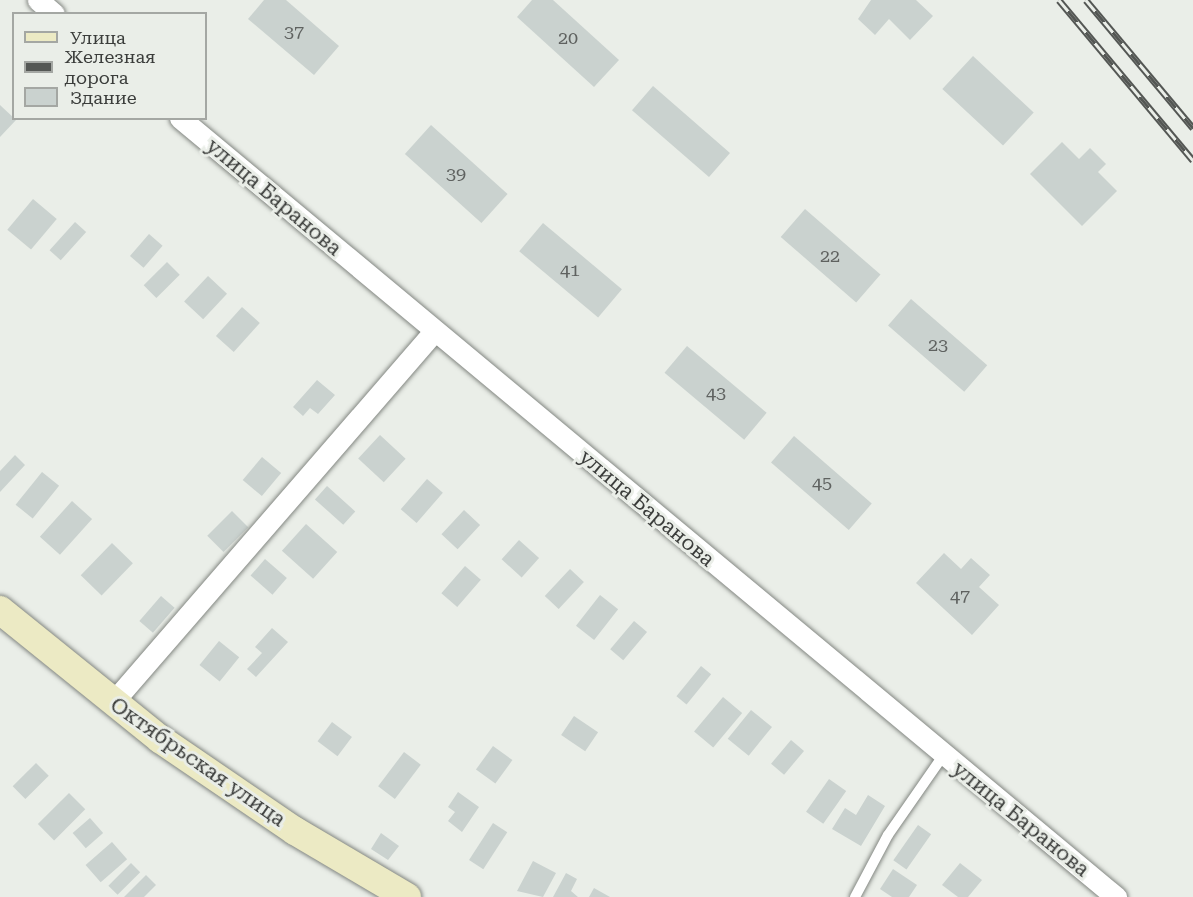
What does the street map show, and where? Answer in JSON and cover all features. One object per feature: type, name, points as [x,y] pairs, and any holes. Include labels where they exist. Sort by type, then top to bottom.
[{"type":"street","points":[[38,0],[52,12]]},
{"type":"street","name":"улица Баранова","points":[[182,120],[943,756],[1116,897]]},
{"type":"street","points":[[113,702],[434,331]]},
{"type":"street","name":"Октябрьская улица","points":[[0,610],[113,702],[295,831],[408,897]]},
{"type":"lane","points":[[855,897],[888,835],[943,756]]},
{"type":"building","points":[[264,0],[286,0],[339,46],[314,75],[248,19]]},
{"type":"building","points":[[532,0],[553,0],[619,60],[594,87],[517,17]]},
{"type":"building","points":[[871,0],[916,0],[933,16],[910,40],[889,19],[875,35],[858,19]]},
{"type":"building","points":[[973,56],[1034,113],[1003,146],[942,89]]},
{"type":"building","points":[[653,86],[730,153],[709,177],[632,110]]},
{"type":"building","points":[[0,105],[12,116],[12,120],[16,120],[0,137]]},
{"type":"building","points":[[431,125],[508,194],[481,223],[405,154]]},
{"type":"building","points":[[1062,142],[1079,159],[1090,148],[1106,164],[1098,172],[1117,191],[1082,226],[1030,174]]},
{"type":"building","points":[[33,199],[57,219],[31,250],[7,230]]},
{"type":"building","points":[[805,209],[880,275],[856,303],[781,237]]},
{"type":"building","points":[[75,222],[86,232],[61,260],[50,250]]},
{"type":"building","points":[[543,223],[622,289],[598,318],[519,251]]},
{"type":"building","points":[[149,234],[163,246],[144,268],[130,256]]},
{"type":"building","points":[[167,262],[180,275],[156,298],[144,285]]},
{"type":"building","points":[[208,276],[227,294],[203,319],[184,302]]},
{"type":"building","points":[[911,299],[987,365],[964,392],[888,325]]},
{"type":"building","points":[[242,307],[260,323],[234,352],[216,336]]},
{"type":"building","points":[[687,346],[767,413],[744,440],[665,373]]},
{"type":"building","points":[[317,380],[335,395],[318,414],[310,408],[303,416],[293,407]]},
{"type":"building","points":[[380,435],[406,459],[384,482],[358,458]]},
{"type":"building","points":[[794,436],[872,504],[849,530],[771,462]]},
{"type":"building","points":[[15,455],[25,465],[0,492],[0,471]]},
{"type":"building","points":[[262,457],[281,473],[262,496],[243,480]]},
{"type":"building","points":[[42,472],[59,486],[33,518],[16,505]]},
{"type":"building","points":[[427,479],[443,493],[417,523],[401,509]]},
{"type":"building","points":[[327,486],[355,511],[343,525],[315,499]]},
{"type":"building","points":[[72,501],[92,519],[60,555],[40,537]]},
{"type":"building","points":[[464,510],[480,525],[458,549],[441,534]]},
{"type":"building","points":[[232,511],[248,527],[224,552],[207,536]]},
{"type":"building","points":[[306,524],[337,552],[313,579],[282,551]]},
{"type":"building","points":[[519,540],[539,558],[522,577],[502,559]]},
{"type":"building","points":[[112,543],[133,563],[102,596],[81,575]]},
{"type":"building","points":[[944,553],[961,569],[971,558],[990,575],[979,587],[999,605],[972,635],[916,583]]},
{"type":"building","points":[[265,559],[287,578],[272,595],[251,576]]},
{"type":"building","points":[[465,566],[481,580],[457,607],[441,593]]},
{"type":"building","points":[[570,569],[584,582],[559,609],[545,596]]},
{"type":"building","points":[[600,595],[618,609],[594,640],[576,626]]},
{"type":"building","points":[[161,596],[175,608],[153,633],[139,621]]},
{"type":"building","points":[[634,621],[647,632],[623,660],[610,649]]},
{"type":"building","points":[[272,628],[288,642],[256,677],[247,669],[262,653],[255,647]]},
{"type":"building","points":[[219,641],[239,657],[220,681],[199,665]]},
{"type":"building","points":[[701,666],[711,674],[687,704],[676,696]]},
{"type":"building","points":[[723,697],[742,713],[713,748],[694,731]]},
{"type":"building","points":[[751,710],[772,727],[749,756],[728,739]]},
{"type":"building","points":[[574,716],[598,732],[585,751],[561,735]]},
{"type":"building","points":[[332,722],[352,737],[338,756],[318,741]]},
{"type":"building","points":[[791,740],[804,751],[784,775],[771,764]]},
{"type":"building","points":[[493,746],[512,760],[495,784],[476,769]]},
{"type":"building","points":[[404,752],[421,765],[395,799],[378,786]]},
{"type":"building","points":[[36,763],[49,776],[25,799],[13,786]]},
{"type":"building","points":[[829,779],[846,791],[823,824],[806,812]]},
{"type":"building","points":[[458,792],[479,807],[462,832],[448,821],[455,812],[448,807]]},
{"type":"building","points":[[69,793],[85,809],[54,840],[38,824]]},
{"type":"building","points":[[868,795],[885,806],[861,846],[832,829],[845,808],[856,815]]},
{"type":"building","points":[[90,818],[103,833],[86,848],[73,833]]},
{"type":"building","points":[[493,823],[507,832],[483,869],[469,860]]},
{"type":"building","points":[[918,825],[931,834],[906,869],[893,860]]},
{"type":"building","points":[[381,833],[399,846],[388,860],[371,849]]},
{"type":"building","points":[[112,842],[127,859],[101,882],[86,865]]},
{"type":"building","points":[[533,861],[556,873],[543,897],[517,891]]},
{"type":"building","points":[[131,863],[140,872],[118,895],[108,886]]},
{"type":"building","points":[[960,863],[982,880],[968,897],[958,897],[942,885]]},
{"type":"building","points":[[893,869],[917,885],[909,897],[892,897],[880,889]]},
{"type":"building","points":[[566,873],[577,879],[571,891],[578,897],[553,897]]},
{"type":"building","points":[[146,875],[156,885],[144,897],[124,897]]},
{"type":"building","points":[[594,888],[610,897],[589,897]]},
{"type":"railway","points":[[1059,0],[1193,160]]},
{"type":"railway","points":[[1086,0],[1193,128]]}]
